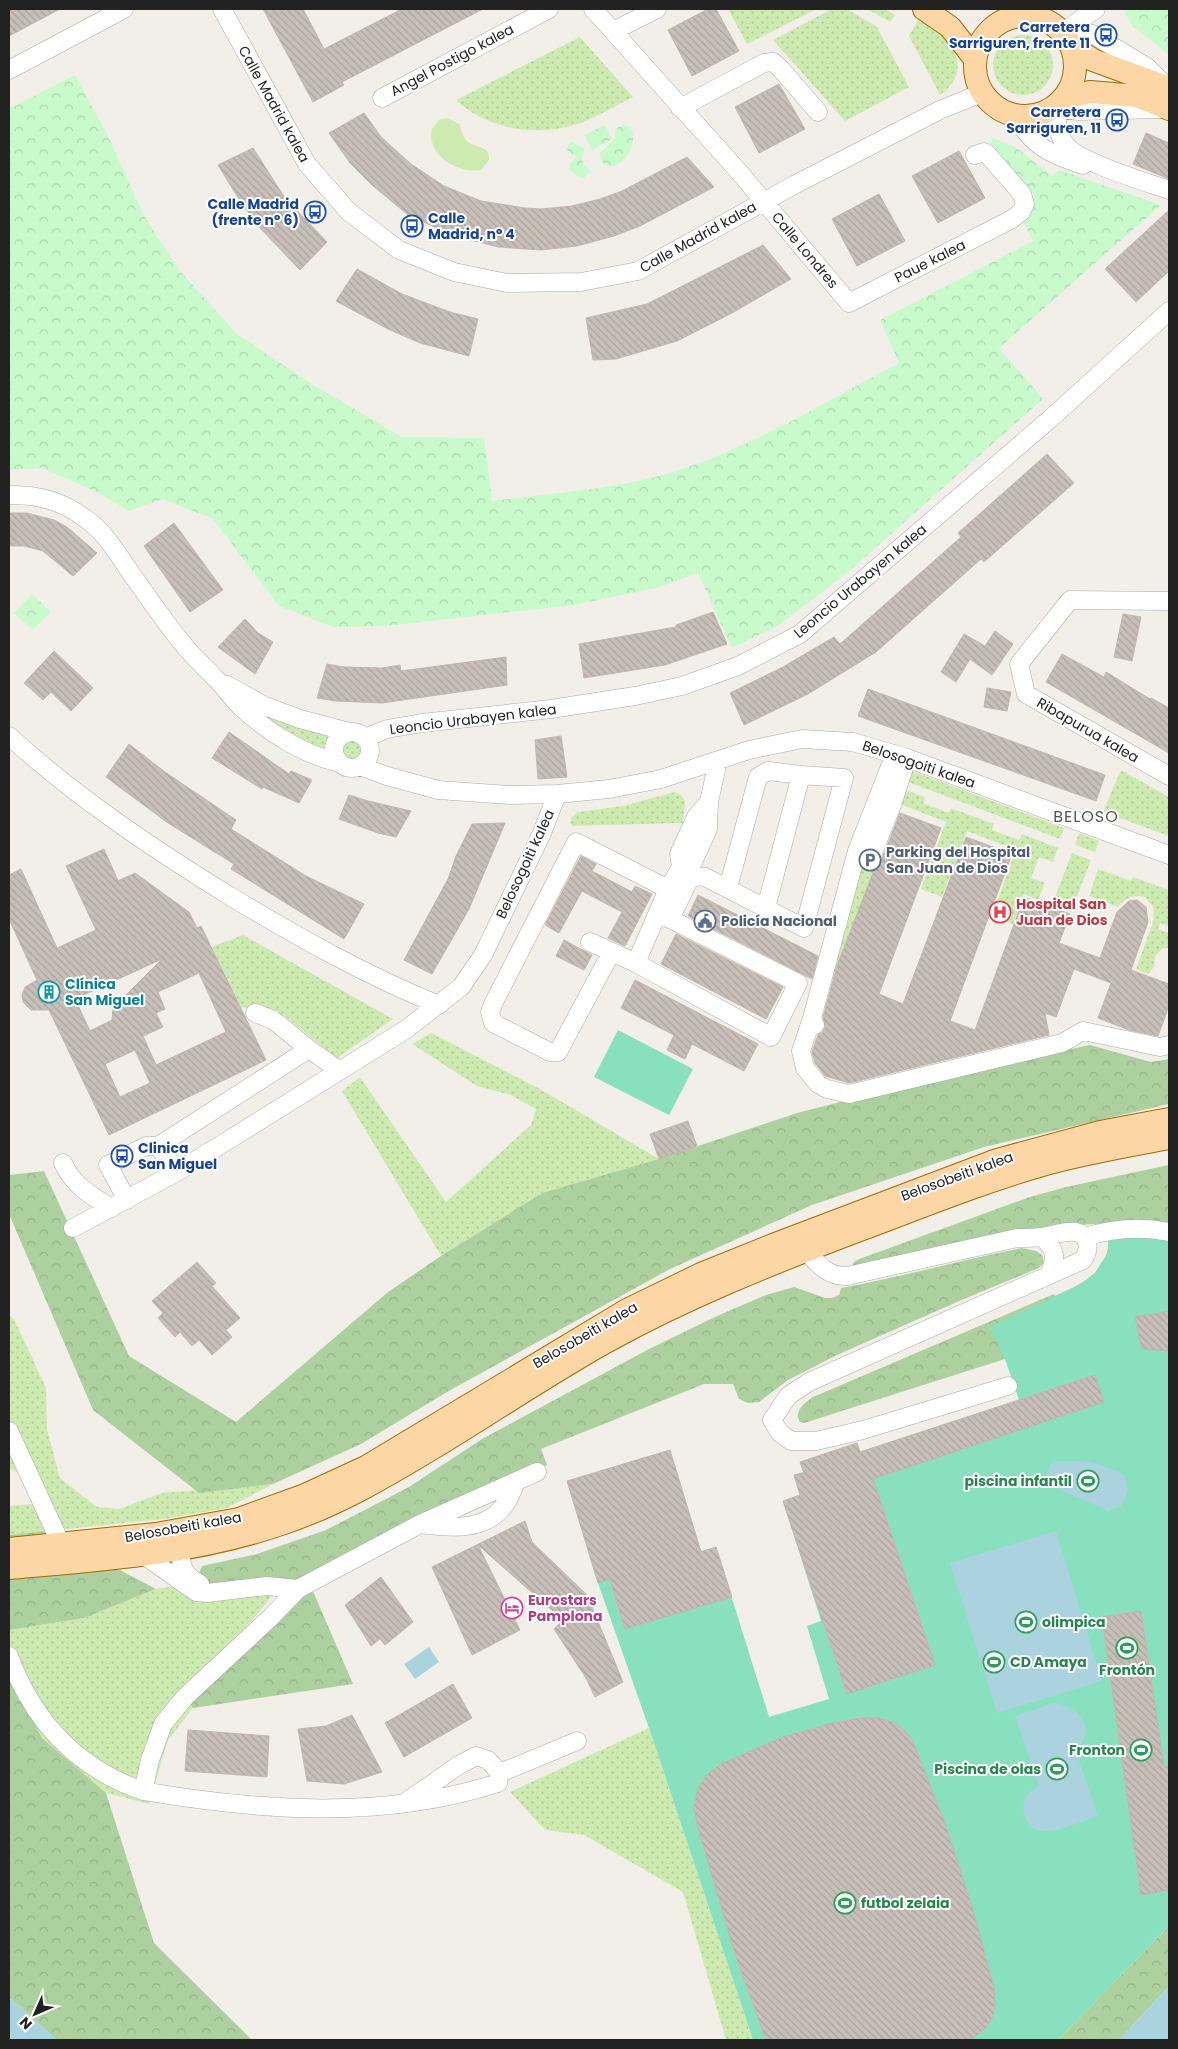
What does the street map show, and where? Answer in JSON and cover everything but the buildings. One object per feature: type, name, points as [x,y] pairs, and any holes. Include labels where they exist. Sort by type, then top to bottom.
[{"type":"main road","points":[[924,9],[950,27],[975,59]]},
{"type":"main road","points":[[987,9],[1012,17],[1033,16],[1052,23],[1067,39],[1093,60],[1169,99]]},
{"type":"main road","points":[[1012,17],[998,23],[988,32],[979,44],[975,59],[976,76],[982,93],[994,106],[1015,116],[1032,118],[1059,103],[1090,92],[1169,99]]},
{"type":"main road","points":[[1059,103],[1075,78],[1076,59],[1067,39]]},
{"type":"main road","name":"Belosobeiti kalea","points":[[9,1549],[156,1534],[239,1519],[305,1495],[366,1467],[627,1310],[702,1274],[773,1244],[997,1160],[1100,1132],[1169,1119]]},
{"type":"main road","name":"Belosobeiti kalea","points":[[9,1568],[181,1549],[238,1537],[282,1524],[344,1499],[374,1484],[580,1358],[644,1322],[724,1283],[990,1183],[1046,1164],[1169,1138]]},
{"type":"street","points":[[9,70],[124,9]]},
{"type":"street","name":"Calle Madrid kalea","points":[[222,9],[307,164],[349,212],[399,250],[454,272],[507,283],[581,282],[638,271],[764,202],[940,110],[982,93]]},
{"type":"street","name":"Angel Postigo kalea","points":[[382,98],[550,9]]},
{"type":"street","name":"Calle Londres","points":[[594,9],[764,202],[849,303]]},
{"type":"street","points":[[614,31],[656,9]]},
{"type":"street","points":[[1067,39],[1096,9]]},
{"type":"street","points":[[680,108],[764,63],[773,62],[818,112]]},
{"type":"street","points":[[1059,103],[1058,132],[1072,153],[1169,190]]},
{"type":"street","points":[[1015,116],[1025,133],[1052,155],[1090,168],[1114,170]]},
{"type":"street","name":"Paue kalea","points":[[849,303],[1012,219],[1021,212],[1026,204],[1022,194],[988,155],[984,152],[975,154]]},
{"type":"street","name":"Leoncio Urabayen kalea","points":[[357,735],[422,723],[551,709],[636,696],[682,686],[738,666],[800,634],[1043,425],[1169,311]]},
{"type":"street","points":[[9,495],[47,498],[68,506],[88,520],[106,538],[184,646],[218,680],[241,708],[266,727],[323,759],[348,767],[360,766],[387,776],[438,790],[510,795],[557,794]]},
{"type":"street","name":"Ribapurua kalea","points":[[1169,601],[1070,600],[1019,664],[1026,694],[1169,776]]},
{"type":"street","points":[[218,680],[265,706],[300,719],[357,735],[369,745],[370,753],[365,762],[360,766]]},
{"type":"street","points":[[340,763],[335,754],[336,744],[341,736],[357,735]]},
{"type":"street","points":[[9,736],[73,789],[179,865],[289,931],[399,989],[438,1005]]},
{"type":"street","name":"Belosogoiti kalea","points":[[73,1228],[177,1172],[340,1071],[405,1030],[461,987],[483,955],[542,833],[557,794],[609,789],[661,779],[749,750],[802,739],[853,742],[901,756],[1169,855]]},
{"type":"street","points":[[870,860],[892,805],[901,756]]},
{"type":"street","points":[[901,756],[857,851],[814,1022],[801,1051],[805,1068],[818,1084],[827,1089],[849,1094],[1062,1043],[1083,1031],[1160,1047],[1169,1045]]},
{"type":"street","points":[[664,916],[668,889],[681,867],[693,862],[708,829],[709,802],[718,761]]},
{"type":"street","points":[[636,964],[664,916],[689,880],[697,876],[706,877],[804,928],[844,778],[768,771],[758,777],[728,888]]},
{"type":"street","points":[[766,908],[801,775]]},
{"type":"street","points":[[611,953],[558,1052],[550,1052],[493,1023],[490,1012],[494,1002],[576,842],[668,889]]},
{"type":"street","points":[[590,942],[636,964],[771,1037],[798,984],[664,916]]},
{"type":"street","points":[[255,1013],[272,1020],[340,1071]]},
{"type":"street","points":[[63,1163],[76,1182],[93,1198],[119,1204],[108,1165],[146,1146],[158,1146],[309,1049]]},
{"type":"street","points":[[158,1146],[177,1172]]},
{"type":"street","points":[[1085,1237],[1107,1230],[1126,1228],[1149,1228],[1169,1232]]},
{"type":"street","points":[[806,1251],[824,1269],[837,1277],[979,1245],[1017,1238],[1079,1232],[1085,1237],[1088,1244],[1087,1254],[1083,1260],[863,1356],[809,1382],[788,1396],[772,1420],[780,1433],[791,1441],[816,1441],[863,1430],[1008,1386]]},
{"type":"street","points":[[1042,1237],[1052,1247],[1056,1257],[1050,1274]]},
{"type":"street","points":[[9,1431],[61,1544]]},
{"type":"street","points":[[143,1791],[150,1760],[163,1724],[185,1697],[271,1617],[298,1589],[420,1524],[537,1472]]},
{"type":"street","points":[[420,1524],[443,1527],[470,1527],[490,1519],[506,1504],[516,1482]]},
{"type":"street","name":"Belosobeiti kalea","points":[[181,1549],[180,1561],[182,1568],[187,1575],[202,1585],[251,1580],[279,1580],[298,1589]]},
{"type":"street","name":"Belosobeiti kalea","points":[[142,1554],[196,1592],[207,1594],[268,1586],[298,1589]]},
{"type":"street","points":[[9,1656],[17,1679],[31,1703],[48,1726],[95,1769],[143,1791],[230,1804],[344,1809],[466,1793],[498,1783],[500,1773]]},
{"type":"street","points":[[500,1773],[577,1741]]},
{"type":"street","points":[[406,1802],[459,1765],[476,1756],[488,1760],[500,1773]]},
{"type":"green space","points":[[728,9],[817,9],[747,44]]},
{"type":"green space","points":[[832,9],[847,9],[877,27],[909,87],[845,121],[773,40]]},
{"type":"green space","points":[[867,9],[885,9],[895,15],[890,22]]},
{"type":"green space","points":[[1129,9],[1169,9],[1169,55],[1133,26],[1124,12]]},
{"type":"green space","points":[[920,16],[940,32],[948,42],[954,52],[957,63],[957,74],[951,84],[940,95],[909,36]]},
{"type":"green space","points":[[1017,35],[1029,35],[1040,40],[1048,48],[1053,59],[1051,77],[1040,90],[1029,95],[1017,95],[1006,90],[998,82],[993,71],[993,59],[998,48],[1006,40]]},
{"type":"green space","points":[[580,37],[633,97],[578,124],[546,130],[514,128],[498,124],[469,110],[456,100]]},
{"type":"green space","points":[[75,75],[107,134],[143,214],[179,270],[237,334],[310,383],[402,437],[484,438],[492,501],[608,487],[680,470],[713,458],[776,429],[899,363],[880,320],[1033,241],[1023,221],[1033,211],[1033,193],[989,142],[993,138],[1018,149],[1052,176],[1059,170],[1161,205],[999,348],[1043,399],[847,573],[779,625],[732,648],[698,573],[656,588],[574,605],[385,626],[333,627],[279,606],[213,519],[163,499],[129,511],[101,494],[42,468],[9,470],[9,109]]},
{"type":"green space","points":[[448,118],[459,124],[469,143],[487,151],[489,160],[481,170],[463,169],[454,166],[439,155],[431,139],[432,129],[440,119]]},
{"type":"green space","points":[[605,125],[612,139],[592,150],[584,135]]},
{"type":"green space","points":[[624,125],[629,127],[633,134],[629,153],[618,164],[606,166],[602,161],[600,153],[614,140],[617,129]]},
{"type":"green space","points":[[571,141],[585,149],[582,157],[583,165],[591,171],[584,178],[577,176],[569,169],[570,164],[576,157],[566,149]]},
{"type":"green space","points":[[32,594],[51,612],[33,630],[14,613]]},
{"type":"green space","points":[[264,712],[329,733],[323,750],[299,742],[264,717]]},
{"type":"green space","points":[[348,741],[356,741],[361,746],[359,757],[348,759],[343,754],[343,746]]},
{"type":"green space","points":[[1121,770],[1169,797],[1169,836],[1103,812]]},
{"type":"green space","points":[[912,771],[1064,828],[1060,839],[908,782]]},
{"type":"green space","points":[[905,790],[925,797],[923,803],[949,813],[951,808],[994,824],[992,830],[1019,840],[1022,834],[1058,848],[1053,862],[1039,857],[1031,878],[1045,883],[1038,900],[1024,894],[1013,924],[992,916],[1016,850],[967,831],[942,897],[921,889],[946,822],[900,804]]},
{"type":"green space","points":[[675,792],[681,795],[685,801],[683,823],[573,826],[570,823],[572,817],[578,812],[623,806]]},
{"type":"green space","points":[[1079,833],[1099,841],[1095,852],[1075,845]]},
{"type":"green space","points":[[1072,853],[1091,860],[1071,912],[1052,905]]},
{"type":"green space","points":[[862,859],[876,864],[833,977],[830,976]]},
{"type":"green space","points":[[1098,869],[1131,881],[1133,877],[1169,890],[1169,926],[1160,923],[1158,929],[1169,933],[1169,948],[1163,948],[1155,956],[1154,967],[1148,974],[1136,969],[1153,922],[1154,908],[1145,897],[1136,896],[1130,898],[1118,907],[1089,896]]},
{"type":"green space","points":[[243,935],[393,1019],[337,1058],[283,1015],[241,1007],[212,947]]},
{"type":"green space","points":[[618,1030],[693,1069],[669,1115],[594,1077]]},
{"type":"green space","points":[[431,1033],[540,1089],[659,1159],[542,1193],[441,1256],[342,1091],[360,1077],[446,1202],[531,1125],[536,1109],[511,1095],[477,1086],[412,1044]]},
{"type":"green space","points":[[1090,1045],[1151,1062],[1169,1059],[1169,1104],[984,1147],[812,1205],[670,1269],[447,1392],[361,1444],[273,1484],[199,1493],[93,1410],[9,1214],[9,1175],[44,1171],[129,1356],[236,1422],[388,1292],[441,1256],[542,1193],[659,1159],[797,1113],[942,1076]]},
{"type":"green space","points":[[1169,1165],[1169,1224],[1153,1221],[1078,1225],[1050,1230],[1018,1230],[852,1266],[855,1261],[862,1258],[1030,1197],[1066,1187]]},
{"type":"green space","name":"CD Amaya","points":[[1153,1221],[1169,1224],[1169,1926],[1058,2040],[753,2040],[649,1728],[598,1583],[567,1481],[670,1450],[701,1551],[716,1547],[769,1717],[829,1699],[807,1626],[821,1621],[783,1501],[800,1495],[794,1475],[803,1472],[800,1462],[823,1455],[860,1452],[1019,1400],[1005,1359],[989,1327],[1083,1283],[1094,1274],[1109,1251],[1106,1224]]},
{"type":"green space","points":[[1108,1237],[1125,1301],[1005,1359],[804,1423],[800,1422],[798,1418],[799,1411],[813,1397],[1054,1294],[1055,1296],[1084,1281],[1093,1275],[1105,1259],[1108,1249]]},
{"type":"green space","points":[[1022,1248],[1036,1251],[1042,1255],[1044,1262],[1039,1268],[837,1355],[788,1380],[759,1402],[748,1403],[739,1399],[733,1384],[704,1384],[541,1449],[547,1465],[537,1472],[309,1582],[353,1684],[193,1708],[185,1697],[297,1589],[202,1585],[195,1583],[202,1566],[257,1554],[326,1530],[409,1487],[482,1439],[649,1349],[766,1295],[794,1287],[825,1298],[832,1298],[839,1295],[841,1288]]},
{"type":"green space","points":[[9,1314],[15,1321],[46,1388],[47,1429],[60,1478],[97,1507],[119,1509],[162,1493],[273,1484],[227,1508],[164,1519],[9,1535],[9,1506],[36,1504],[22,1475],[9,1468]]},
{"type":"green space","points":[[46,1531],[156,1589],[84,1618],[9,1630],[9,1535]]},
{"type":"green space","points":[[195,1583],[277,1587],[266,1604],[185,1697],[193,1708],[168,1740],[149,1804],[106,1793],[42,1738],[9,1676],[9,1630],[84,1618],[156,1589]]},
{"type":"green space","points":[[9,1676],[42,1738],[106,1793],[154,1943],[252,2040],[57,2040],[9,1997]]},
{"type":"green space","points":[[649,1728],[753,2040],[726,2040],[683,1892],[584,1835],[545,1830],[510,1792]]},
{"type":"green space","points":[[1169,1926],[1169,1986],[1119,2040],[1058,2040]]},
{"type":"water","name":"piscina infantil","points":[[1058,1461],[1093,1463],[1107,1467],[1125,1476],[1128,1491],[1121,1506],[1108,1511],[1053,1486],[1046,1477],[1050,1465]]},
{"type":"water","name":"olimpica","points":[[1056,1531],[1102,1681],[997,1713],[950,1563]]},
{"type":"water","points":[[429,1647],[439,1662],[415,1679],[404,1664]]},
{"type":"water","name":"Piscina de olas","points":[[1054,1703],[1067,1706],[1073,1710],[1085,1724],[1086,1731],[1076,1752],[1098,1816],[1064,1828],[1044,1831],[1030,1825],[1024,1815],[1023,1804],[1026,1797],[1039,1786],[1015,1716]]},
{"type":"water","points":[[1169,1986],[1169,2040],[1119,2040]]},
{"type":"water","points":[[9,1997],[57,2040],[9,2040]]},
{"type":"place","name":"Carretera Sarriguren, frente 11","points":[[1106,35]]},
{"type":"place","name":"Carretera Sarriguren, 11","points":[[1117,120]]},
{"type":"place","name":"Calle Madrid (frente nº 6)","points":[[315,212]]},
{"type":"place","name":"Calle Madrid, nº 4","points":[[412,226]]},
{"type":"place","name":"Parking del Hospital San Juan de Dios","points":[[870,860]]},
{"type":"place","name":"Hospital San Juan de Dios","points":[[1000,912]]},
{"type":"place","name":"Policía Nacional","points":[[705,921]]},
{"type":"place","name":"Clínica San Miguel","points":[[49,992]]},
{"type":"place","name":"Clinica San Miguel","points":[[122,1156]]},
{"type":"place","name":"piscina infantil","points":[[1088,1481]]},
{"type":"place","name":"Eurostars Pamplona","points":[[512,1608]]},
{"type":"place","name":"olimpica","points":[[1026,1622]]},
{"type":"place","name":"Frontón","points":[[1127,1648]]},
{"type":"place","name":"CD Amaya","points":[[994,1662]]},
{"type":"place","name":"Fronton","points":[[1141,1750]]},
{"type":"place","name":"Piscina de olas","points":[[1057,1769]]},
{"type":"place","name":"futbol zelaia","points":[[845,1903]]},
{"type":"district","name":"BELOSO","points":[[1086,816]]}]
